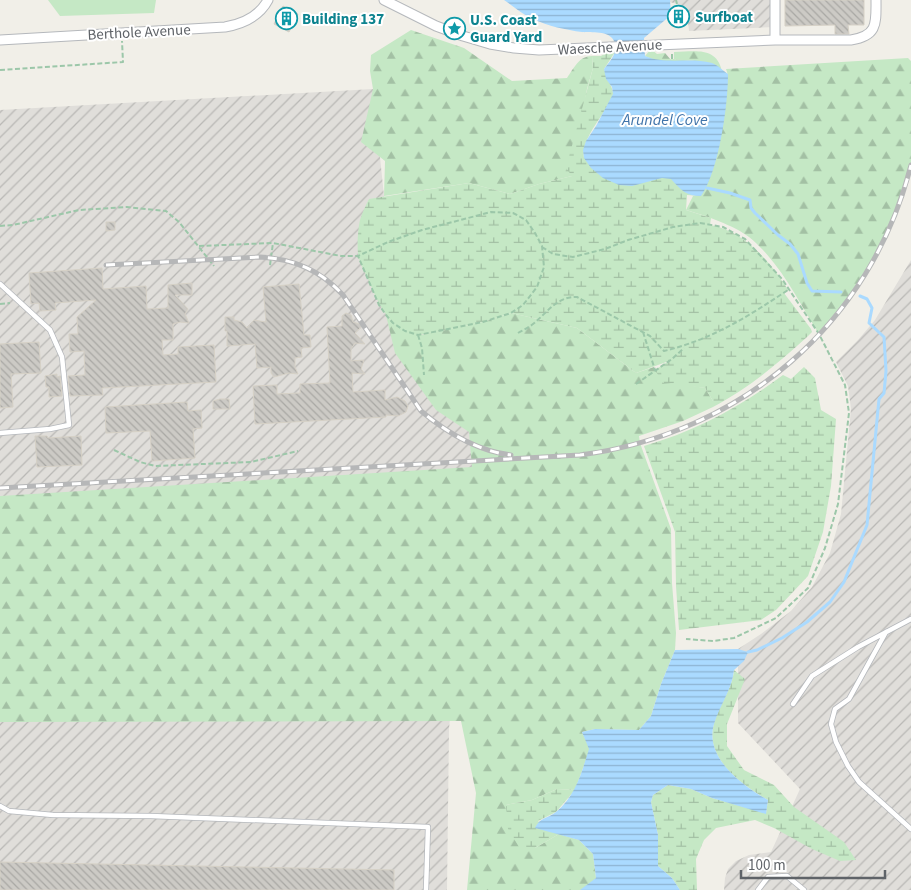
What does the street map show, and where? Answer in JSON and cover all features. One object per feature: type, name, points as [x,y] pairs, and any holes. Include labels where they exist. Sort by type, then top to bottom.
[{"type":"street","name":"Berthole Avenue","points":[[0,40],[225,28],[257,15],[268,0]]},
{"type":"street","name":"Waesche Avenue","points":[[384,0],[436,26],[462,36],[490,44],[539,50],[775,40],[861,39],[874,29],[876,0]]},
{"type":"street","points":[[775,0],[775,40]]},
{"type":"lane","points":[[0,284],[50,330],[62,357],[69,425],[50,429],[0,433]]},
{"type":"lane","points":[[793,704],[812,676],[858,647],[911,619]]},
{"type":"lane","points":[[886,632],[849,699],[835,708],[831,724],[836,742],[848,766],[859,782],[911,829]]},
{"type":"lane","points":[[0,806],[9,811],[53,815],[151,816],[428,827],[426,890]]},
{"type":"lane","points":[[758,890],[768,877],[787,876],[804,890]]},
{"type":"path","points":[[0,70],[123,62],[121,33]]},
{"type":"path","points":[[0,226],[79,210],[127,207],[166,211],[179,222],[214,266]]},
{"type":"path","points":[[198,246],[273,243],[341,256],[358,256],[388,242],[422,230],[491,212],[513,213],[526,220],[535,233],[542,247],[544,267],[537,287],[523,305],[511,313],[483,322],[418,336],[393,324],[386,315],[358,256]]},
{"type":"path","points":[[542,247],[553,254],[573,257],[605,250],[628,240],[673,227],[700,223],[723,227],[745,240],[782,279],[819,334],[845,386],[849,413],[838,504],[825,548],[808,588],[776,618],[734,638],[713,641],[686,639]]},
{"type":"path","points":[[270,265],[273,243]]},
{"type":"path","points":[[518,333],[531,326],[557,302],[568,296],[577,297],[650,336],[664,351],[686,346],[726,329],[788,290]]},
{"type":"path","points":[[643,332],[656,370]]},
{"type":"path","points":[[418,336],[422,348],[424,375]]},
{"type":"path","points":[[636,384],[672,359],[686,346]]},
{"type":"path","points":[[114,450],[140,462],[155,466],[251,462],[298,451]]},
{"type":"shaded area","points":[[670,0],[775,0],[775,27],[689,31],[687,12],[677,4],[670,2]]},
{"type":"shaded area","points":[[373,89],[384,196],[476,438],[449,729],[447,890],[0,890],[0,110]]},
{"type":"shaded area","points":[[911,260],[911,890],[724,890],[728,869],[736,861],[749,855],[771,852],[800,789],[738,723],[738,649],[791,611],[812,587],[830,553],[841,514],[851,409],[848,386],[836,362],[875,320]]},
{"type":"green space","points":[[48,0],[156,0],[154,13],[60,16]]},
{"type":"green space","points":[[411,30],[464,48],[512,81],[567,78],[580,60],[592,56],[593,68],[587,89],[572,176],[539,184],[510,194],[469,183],[384,196],[385,161],[361,142],[373,89],[370,71],[371,55]]},
{"type":"green space","points":[[651,49],[657,54],[665,53],[671,60],[653,60],[645,56]]},
{"type":"green space","points":[[697,51],[710,54],[715,57],[722,71],[706,63],[674,59],[674,52]]},
{"type":"green space","points":[[607,52],[615,52],[604,69],[613,95],[588,138],[585,145],[584,158],[661,60],[674,59],[712,63],[728,74],[724,120],[712,172],[701,196],[687,195],[686,210],[711,218],[710,225],[734,233],[765,258],[788,290],[784,293],[812,332],[762,375],[739,392],[713,407],[713,401],[705,388],[663,383],[655,370],[669,361],[636,373],[577,328],[511,313],[483,322],[428,334],[416,334],[405,331],[389,318],[383,309],[361,264],[358,250],[359,224],[369,199],[469,183],[510,194],[539,184],[572,176],[566,168],[593,68],[592,56],[601,56]]},
{"type":"green space","points":[[908,58],[911,61],[911,165],[906,183],[894,217],[869,267],[849,298],[819,334],[788,282],[760,247],[749,237],[728,225],[686,210],[693,196],[701,196],[728,75],[726,69]]},
{"type":"green space","points":[[511,313],[577,328],[636,373],[654,367],[655,370],[687,385],[705,388],[713,401],[713,407],[683,421],[639,436],[671,529],[672,583],[676,633],[675,650],[661,684],[651,716],[639,730],[595,729],[582,732],[590,749],[575,790],[557,789],[532,800],[506,805],[535,848],[559,834],[579,840],[593,854],[596,878],[583,890],[467,890],[476,793],[461,721],[0,722],[0,496],[472,467],[469,432],[436,410],[395,353],[386,315],[393,323],[422,335],[483,322]]},
{"type":"green space","points":[[804,367],[815,378],[821,410],[836,419],[831,486],[823,532],[808,576],[776,610],[761,620],[679,630],[675,532],[644,446],[682,433],[717,417],[734,408],[783,375],[791,379]]},
{"type":"green space","points":[[734,670],[745,679],[727,724],[727,746],[744,770],[774,785],[794,807],[844,842],[856,860],[840,861],[755,820],[716,828],[704,840],[696,859],[697,890],[680,890],[672,878],[658,866],[658,835],[651,802],[653,795],[668,785],[691,789],[712,798],[766,813],[768,800],[738,780],[729,771],[721,761],[713,740],[715,720],[733,678]]},
{"type":"green space","points":[[557,789],[575,790],[556,812],[538,821],[549,831],[559,834],[535,848],[519,847],[508,829],[506,805],[532,800]]},
{"type":"water","name":"Arundel Cove","points":[[504,0],[670,0],[671,15],[644,38],[645,56],[669,61],[704,61],[716,65],[728,74],[721,137],[713,171],[701,196],[684,192],[671,179],[662,178],[632,186],[619,185],[603,178],[591,168],[584,158],[583,150],[586,141],[613,94],[612,87],[606,79],[604,69],[615,53],[612,37],[595,32],[582,32],[551,26],[526,15]]},
{"type":"water","points":[[738,649],[748,652],[744,661],[734,670],[731,684],[714,724],[712,736],[720,759],[728,769],[737,779],[768,800],[766,814],[712,798],[691,789],[668,785],[653,795],[651,802],[658,835],[658,866],[672,878],[680,890],[580,890],[596,878],[593,854],[579,840],[535,828],[541,820],[563,806],[577,783],[589,749],[582,732],[595,729],[639,730],[651,716],[661,684],[675,650]]},
{"type":"building","points":[[785,0],[864,0],[864,25],[848,25],[849,34],[835,34],[835,25],[785,26]]},
{"type":"building","name":"Building 137","points":[[283,6],[298,14],[289,32],[274,24]]},
{"type":"building","points":[[106,222],[115,222],[115,230],[106,231]]},
{"type":"building","points":[[102,268],[103,289],[146,286],[147,309],[168,308],[168,285],[192,283],[192,295],[175,295],[188,309],[185,314],[189,323],[180,322],[173,324],[173,340],[162,340],[163,355],[178,354],[178,347],[214,345],[216,382],[102,388],[103,395],[70,396],[68,376],[85,375],[84,351],[70,352],[69,334],[78,334],[77,317],[96,300],[55,303],[56,310],[40,311],[39,303],[31,304],[29,273]]},
{"type":"building","points":[[299,284],[304,335],[310,335],[311,347],[301,348],[302,357],[295,358],[295,367],[298,374],[289,373],[274,377],[271,373],[271,367],[257,368],[255,344],[227,346],[225,317],[234,317],[234,320],[242,322],[247,328],[254,320],[266,322],[263,287]]},
{"type":"building","points":[[346,313],[351,315],[353,322],[363,325],[355,333],[365,344],[355,343],[351,349],[351,361],[364,360],[361,369],[365,374],[352,373],[353,392],[385,390],[385,400],[397,397],[405,401],[408,406],[406,412],[398,416],[386,415],[386,417],[255,424],[253,386],[277,385],[277,394],[300,393],[300,384],[330,383],[327,327],[342,326],[342,316]]},
{"type":"building","points":[[39,342],[41,373],[11,374],[13,407],[0,408],[0,344]]},
{"type":"building","points":[[57,374],[57,377],[60,376],[62,396],[49,397],[49,387],[46,387],[45,376]]},
{"type":"building","points":[[229,399],[230,409],[213,409],[213,401]]},
{"type":"building","points":[[187,402],[188,411],[201,410],[202,428],[193,429],[195,458],[152,461],[150,431],[106,433],[105,407]]},
{"type":"building","points":[[35,436],[47,436],[48,438],[81,436],[82,465],[37,467]]},
{"type":"building","points":[[0,862],[394,870],[394,890],[0,890]]},
{"type":"waterway","points":[[707,188],[750,200],[751,208],[755,213],[790,244],[798,254],[807,283],[812,291],[841,292]]},
{"type":"waterway","points":[[748,652],[757,650],[782,638],[807,622],[830,602],[844,582],[867,525],[879,399],[884,393],[886,371],[884,337],[869,323],[872,308],[867,299],[860,296]]},
{"type":"railway","points":[[0,488],[580,455],[639,443],[694,423],[745,396],[791,362],[831,321],[865,274],[892,222],[911,165]]},
{"type":"railway","points":[[106,265],[260,257],[284,260],[306,267],[325,279],[343,295],[421,411],[451,433],[474,445],[511,455]]},
{"type":"place","name":"Surfboat","points":[[679,17]]},
{"type":"place","name":"Building 137","points":[[286,19]]},
{"type":"place","name":"U.S. Coast Guard Yard","points":[[454,29]]}]
